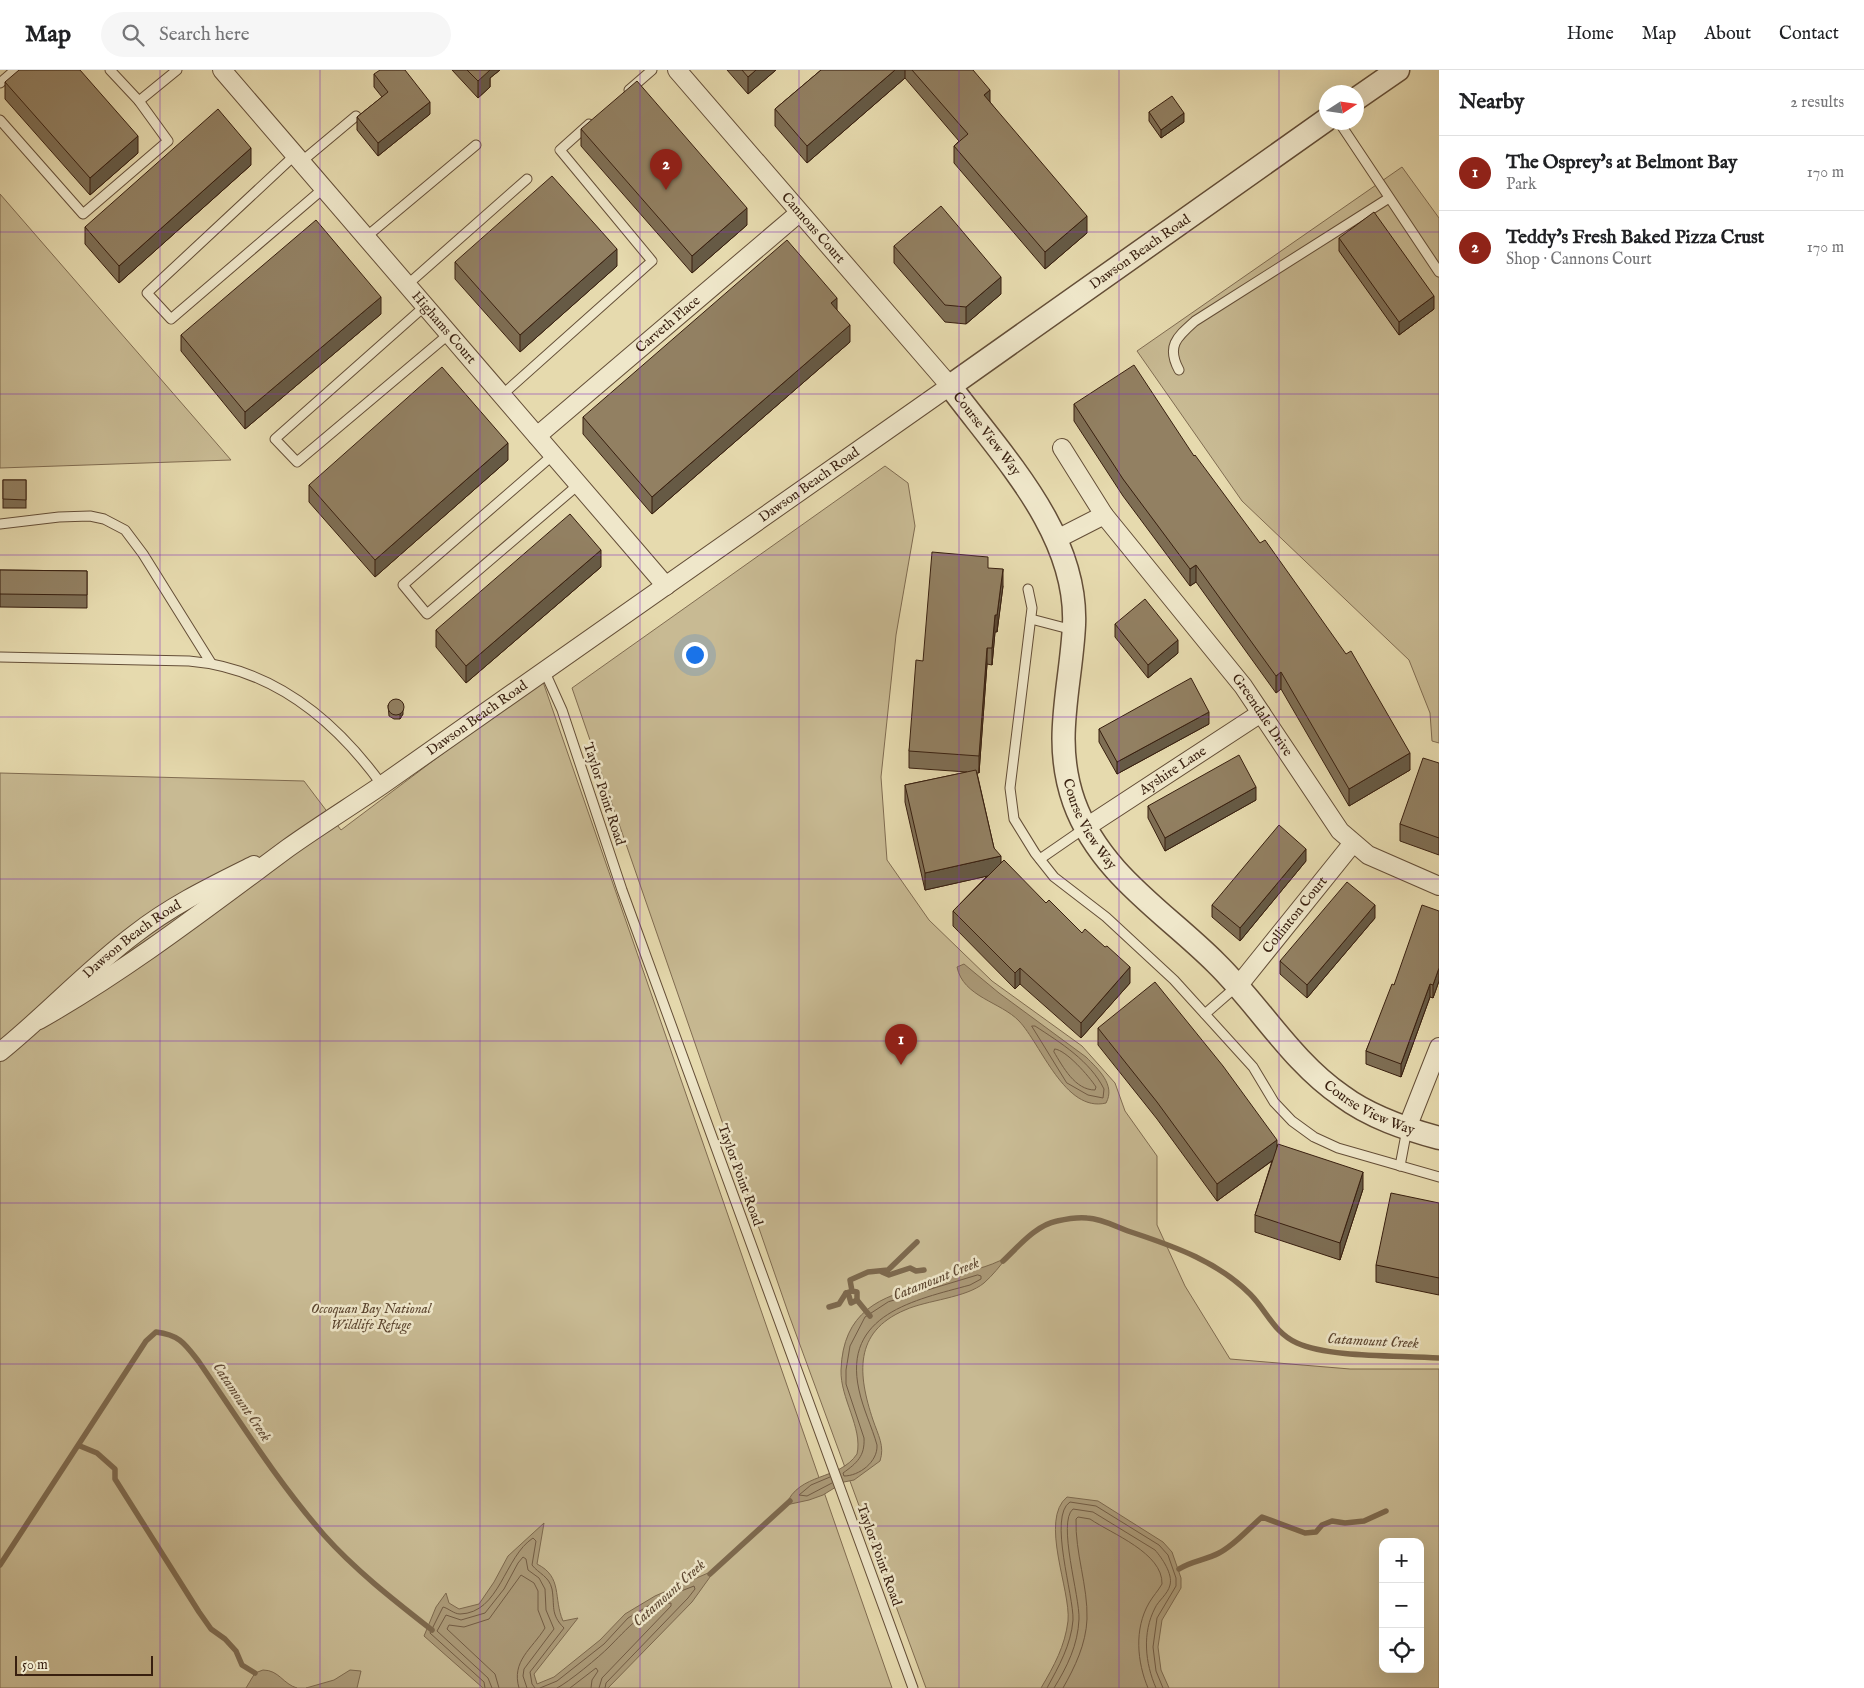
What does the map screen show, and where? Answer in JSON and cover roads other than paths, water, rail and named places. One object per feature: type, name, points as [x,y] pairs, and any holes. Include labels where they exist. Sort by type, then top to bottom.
[{"type":"street","name":"Highams Court","points":[[222,70],[666,586]]},
{"type":"street","name":"Cannons Court","points":[[676,70],[950,386]]},
{"type":"street","points":[[1364,93],[1398,70]]},
{"type":"street","name":"Dawson Beach Road","points":[[0,1052],[39,1020],[114,951],[170,908],[289,847],[382,785],[1319,125]]},
{"type":"street","name":"Carveth Place","points":[[537,436],[799,213]]},
{"type":"street","name":"Course View Way","points":[[950,386],[1043,512],[1057,539],[1070,580],[1074,630],[1063,719],[1063,754],[1072,794],[1086,828],[1102,855],[1123,880],[1217,963],[1299,1060],[1323,1082],[1363,1109],[1407,1128],[1439,1138]]},
{"type":"street","name":"Greendale Drive","points":[[1062,448],[1104,515],[1243,686],[1330,818],[1353,843],[1382,863],[1439,886]]},
{"type":"street","points":[[1057,539],[1104,515]]},
{"type":"street","name":"Ayshire Lane","points":[[1086,828],[1261,713]]},
{"type":"street","name":"Collinton Court","points":[[1238,986],[1353,843]]},
{"type":"street","points":[[1407,1128],[1439,1046]]},
{"type":"lane","points":[[0,83],[15,70]]},
{"type":"lane","points":[[0,120],[83,214],[168,141],[139,102],[110,70]]},
{"type":"lane","points":[[139,102],[177,70]]},
{"type":"lane","points":[[623,95],[652,70]]},
{"type":"lane","points":[[324,188],[171,319],[147,293],[298,159],[356,116]]},
{"type":"lane","points":[[502,395],[652,261],[560,150],[595,119]]},
{"type":"lane","points":[[1345,130],[1439,272]]},
{"type":"lane","points":[[366,237],[476,145]]},
{"type":"lane","points":[[407,285],[527,179]]},
{"type":"lane","points":[[1179,370],[1172,348],[1176,339],[1196,321],[1389,198]]},
{"type":"lane","points":[[425,306],[275,439],[297,462],[449,334]]},
{"type":"lane","points":[[553,455],[403,585],[427,614],[578,485]]},
{"type":"lane","points":[[0,524],[59,517],[90,516],[104,519],[125,530],[144,554],[211,663]]},
{"type":"lane","points":[[1028,589],[1032,602],[1031,619],[1010,788],[1014,819],[1040,859],[1054,877],[1106,917],[1174,980],[1253,1067],[1274,1102],[1292,1121],[1314,1137],[1338,1148],[1439,1178]]},
{"type":"lane","points":[[1031,619],[1074,630]]},
{"type":"lane","points":[[0,656],[211,663],[250,673],[270,683],[302,704],[346,740],[362,756],[382,785]]},
{"type":"lane","name":"Taylor Point Road","points":[[544,670],[562,710],[622,890],[913,1688]]},
{"type":"lane","points":[[1040,859],[1086,828]]},
{"type":"lane","points":[[1205,1014],[1238,986]]},
{"type":"lane","points":[[1400,1166],[1407,1128]]},
{"type":"water","points":[[964,964],[999,993],[1086,1057],[1100,1072],[1107,1084],[1109,1096],[1106,1103],[1091,1103],[1078,1098],[1066,1088],[1019,1021],[967,985],[957,967]]},
{"type":"water","points":[[1007,1257],[984,1283],[976,1288],[905,1310],[888,1319],[876,1330],[868,1343],[864,1356],[863,1371],[864,1387],[882,1450],[880,1461],[854,1480],[844,1482],[823,1495],[786,1505],[792,1494],[800,1487],[809,1481],[840,1469],[857,1454],[857,1434],[844,1391],[841,1370],[843,1350],[856,1321],[879,1301],[910,1289],[985,1267]]},
{"type":"water","points":[[1067,1497],[1098,1501],[1163,1542],[1172,1552],[1181,1578],[1181,1588],[1162,1620],[1158,1647],[1161,1670],[1169,1688],[1041,1688],[1058,1656],[1068,1621],[1068,1608],[1056,1538],[1056,1522],[1059,1508]]},
{"type":"water","points":[[544,1523],[537,1564],[551,1575],[563,1621],[578,1618],[534,1674],[537,1684],[554,1677],[600,1640],[625,1614],[655,1596],[715,1570],[692,1602],[608,1688],[483,1688],[424,1636],[436,1607],[446,1593],[449,1603],[459,1609],[479,1604],[508,1556]]},
{"type":"water","points":[[263,1670],[273,1672],[288,1684],[297,1688],[246,1688],[255,1673]]},
{"type":"water","points":[[350,1670],[361,1671],[357,1688],[306,1688],[334,1680]]},
{"type":"waterway","name":"Catamount Creek","points":[[1003,1261],[1028,1237],[1049,1223],[1076,1218],[1099,1220],[1181,1250],[1210,1264],[1238,1283],[1250,1294],[1282,1334],[1297,1343],[1311,1348],[1346,1354],[1439,1358]]},
{"type":"waterway","points":[[870,1316],[857,1300],[857,1292],[852,1291],[850,1280],[868,1272],[888,1270],[917,1242]]},
{"type":"waterway","points":[[882,1272],[889,1275],[910,1268],[916,1271],[924,1270]]},
{"type":"waterway","points":[[829,1307],[839,1304],[846,1293],[852,1291]]},
{"type":"waterway","points":[[846,1293],[851,1303],[857,1300]]},
{"type":"waterway","name":"Catamount Creek","points":[[0,1565],[146,1341],[156,1332],[164,1333],[181,1341],[190,1350],[274,1472],[324,1535],[362,1573],[432,1630]]},
{"type":"waterway","points":[[80,1446],[97,1453],[115,1469],[115,1479],[199,1612],[211,1629],[225,1639],[236,1651],[242,1665],[255,1673]]},
{"type":"waterway","name":"Catamount Creek","points":[[710,1574],[790,1501]]},
{"type":"waterway","points":[[1179,1569],[1225,1550],[1262,1517],[1305,1533],[1316,1532],[1322,1525],[1332,1521],[1345,1523],[1364,1521],[1386,1511]]},
{"type":"place","name":"Teddy's Fresh Baked Pizza Crust","points":[[666,190]]},
{"type":"place","name":"The Osprey's at Belmont Bay","points":[[901,1065]]},
{"type":"park label","name":"Occoquan Bay National Wildlife Refuge","points":[[371,1318]]}]
